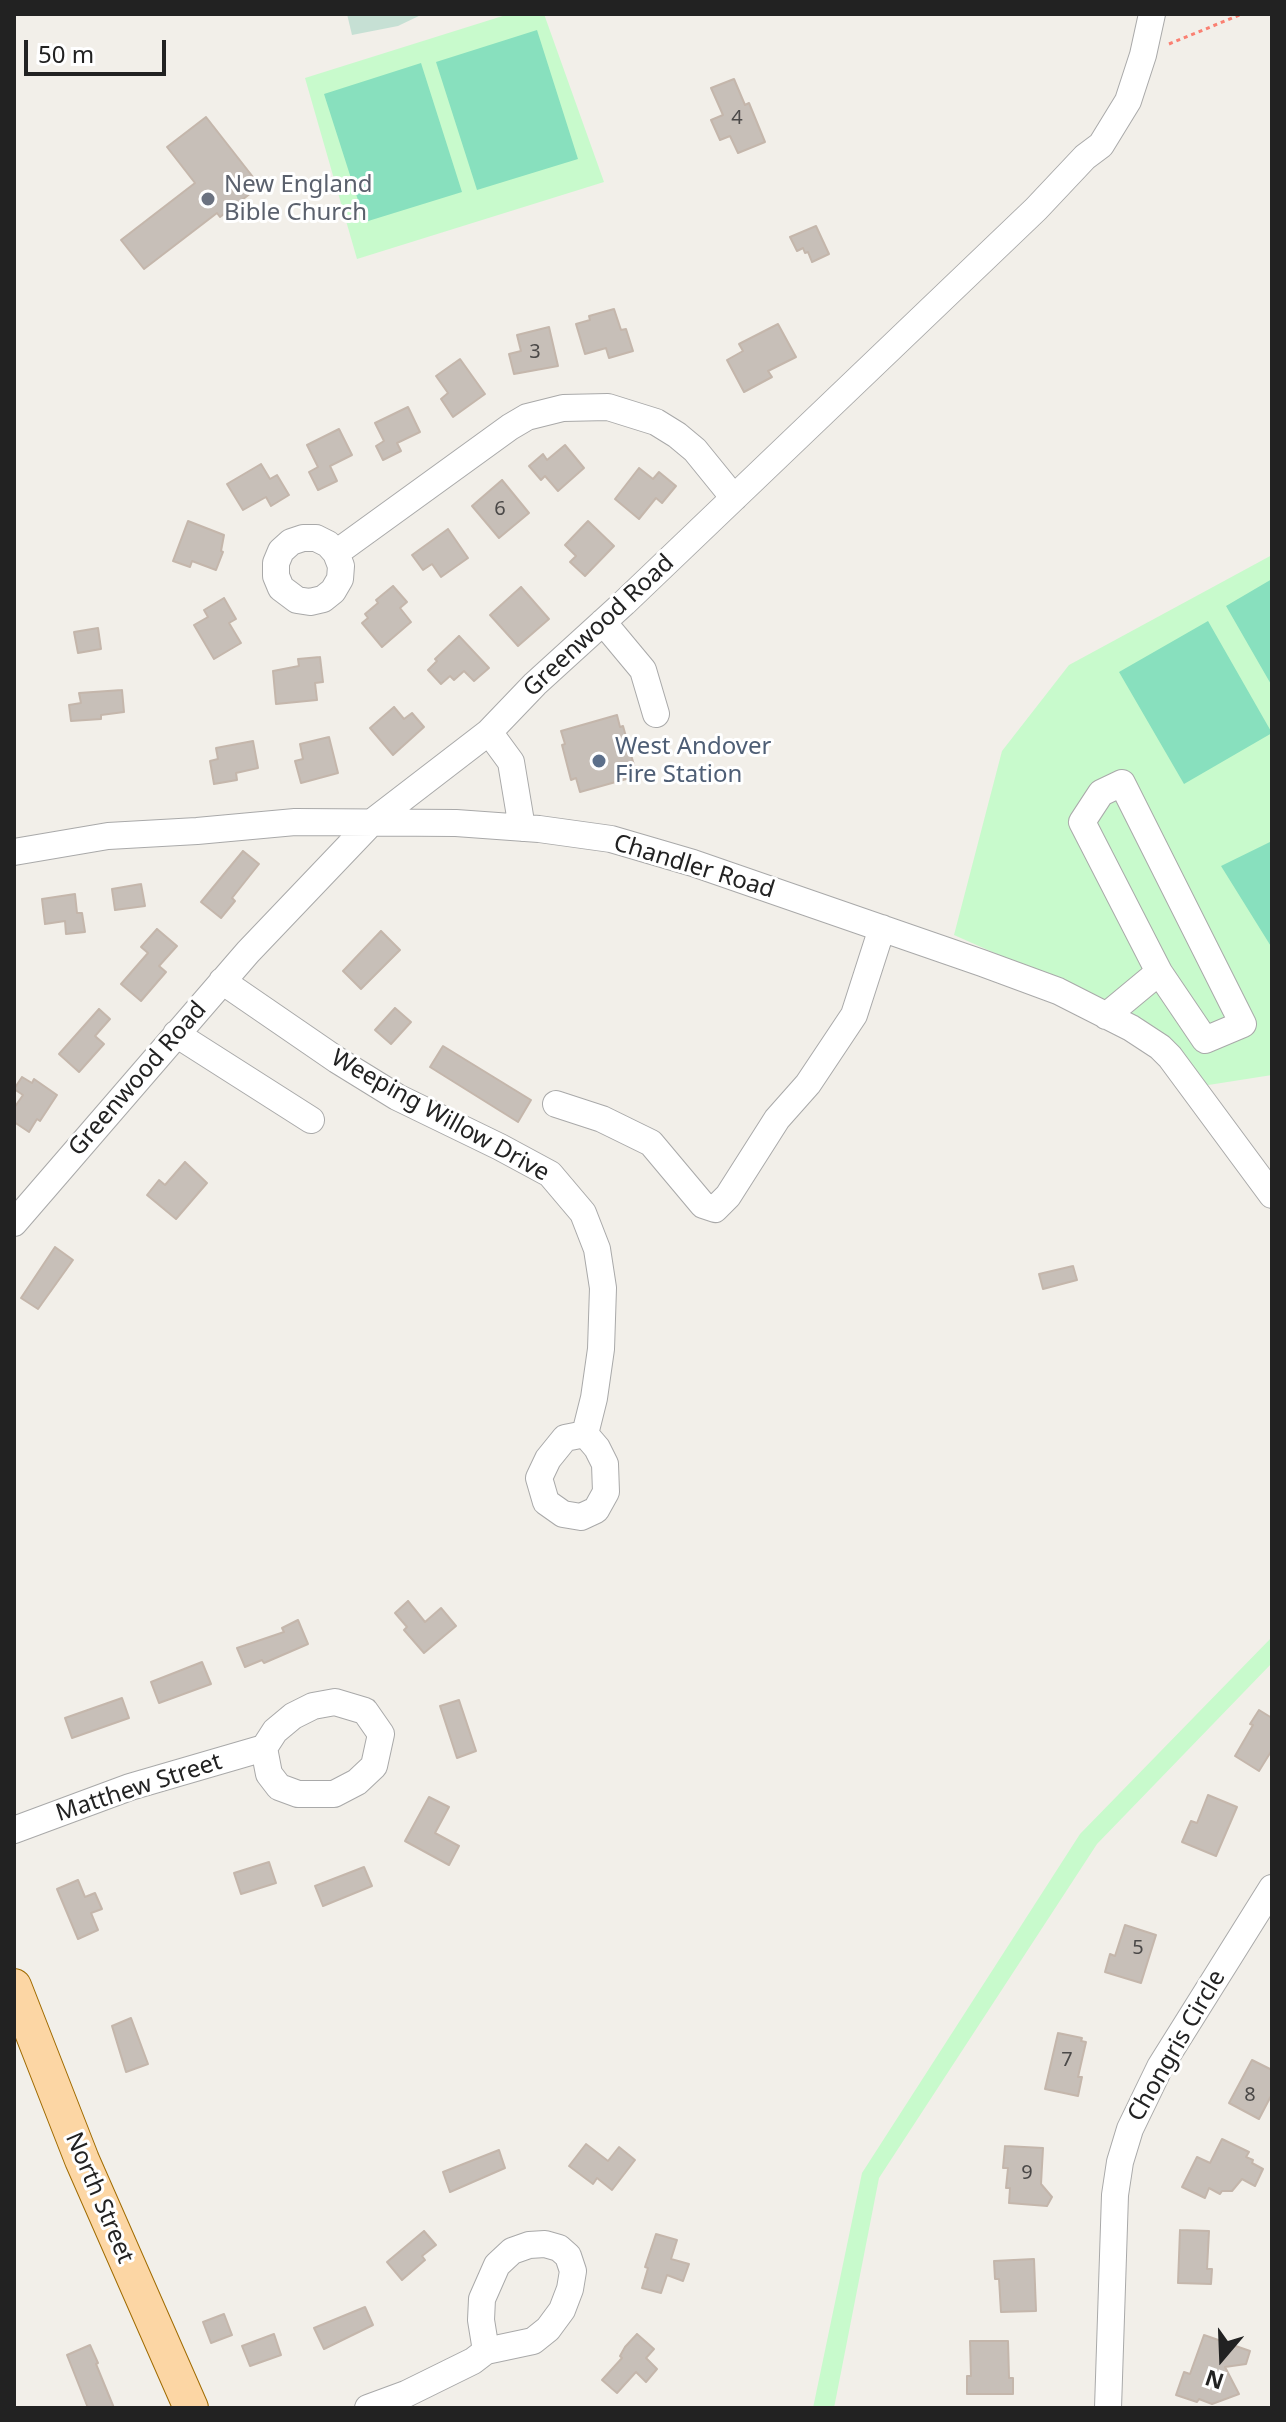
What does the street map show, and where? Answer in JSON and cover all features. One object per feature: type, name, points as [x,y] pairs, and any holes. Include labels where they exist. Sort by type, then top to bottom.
[{"type":"main road","name":"North Street","points":[[14,1986],[82,2160],[191,2408]]},
{"type":"street","name":"Greenwood Road","points":[[14,1223],[222,981],[372,822],[489,732],[535,684],[734,498],[1036,209],[1085,157],[1101,145],[1128,101],[1152,14]]},
{"type":"street","points":[[336,553],[510,427],[544,411],[563,408],[608,407],[656,422],[695,450],[734,498]]},
{"type":"street","points":[[603,622],[643,670],[656,714]]},
{"type":"street","points":[[489,732],[511,762],[522,828]]},
{"type":"street","points":[[1122,783],[1243,1024],[1205,1040],[1159,972],[1082,822],[1101,793],[1122,783]]},
{"type":"street","name":"Chandler Road","points":[[14,852],[108,836],[295,822],[522,828],[625,843],[693,863],[1058,991],[1141,1035],[1170,1057],[1272,1195]]},
{"type":"street","points":[[556,1104],[602,1119],[651,1143],[703,1205],[715,1209],[728,1196],[777,1119],[808,1084],[854,1015],[882,928]]},
{"type":"street","points":[[1106,1016],[1159,972]]},
{"type":"street","name":"Weeping Willow Drive","points":[[222,981],[397,1097],[550,1174],[583,1213],[597,1249],[603,1288],[601,1349],[585,1434]]},
{"type":"street","points":[[176,1034],[311,1120]]},
{"type":"street","points":[[335,1702],[365,1711],[381,1734],[374,1766],[357,1782],[334,1794],[298,1794],[279,1787],[269,1774],[264,1748],[275,1731],[293,1716],[313,1706],[335,1702]]},
{"type":"street","name":"Matthew Street","points":[[14,1830],[130,1787],[264,1748]]},
{"type":"street","name":"Chongris Circle","points":[[1108,2408],[1115,2195],[1120,2162],[1130,2129],[1160,2067],[1272,1888]]},
{"type":"street","points":[[368,2408],[433,2381],[486,2351]]},
{"type":"path","points":[[1143,55],[1242,14]]},
{"type":"green space","points":[[347,14],[423,14],[398,26],[352,35]]},
{"type":"green space","points":[[509,14],[544,14],[604,182],[357,259],[305,78]]},
{"type":"green space","points":[[537,30],[578,159],[477,190],[436,62]]},
{"type":"green space","points":[[421,63],[462,192],[365,222],[324,94]]},
{"type":"green space","points":[[1272,555],[1272,1075],[1202,1086],[1096,998],[954,935],[1002,751],[1069,665]]},
{"type":"green space","points":[[1272,579],[1272,686],[1226,606]]},
{"type":"green space","points":[[1208,621],[1272,733],[1184,784],[1119,672]]},
{"type":"green space","points":[[1272,841],[1272,948],[1221,866]]},
{"type":"green space","points":[[1272,1637],[1272,1663],[1097,1844],[879,2178],[834,2408],[813,2408],[862,2173],[1080,1834]]},
{"type":"building","points":[[734,79],[745,105],[749,103],[765,142],[738,153],[730,136],[720,140],[711,120],[723,115],[711,88]]},
{"type":"building","name":"New England Bible Church","points":[[206,117],[260,186],[220,217],[217,213],[144,269],[121,240],[195,183],[167,147]]},
{"type":"building","points":[[816,226],[829,254],[812,262],[803,248],[797,251],[790,237]]},
{"type":"building","points":[[614,309],[621,330],[626,329],[633,351],[609,358],[606,348],[585,354],[576,324],[590,320],[589,316]]},
{"type":"building","points":[[778,324],[796,357],[768,371],[772,377],[744,392],[727,360],[743,351],[739,344]]},
{"type":"building","points":[[549,327],[558,366],[514,374],[509,354],[521,351],[517,335]]},
{"type":"building","points":[[460,359],[485,394],[453,417],[441,399],[448,393],[436,376]]},
{"type":"building","points":[[408,407],[420,432],[397,443],[401,451],[383,460],[376,446],[384,441],[375,423]]},
{"type":"building","points":[[339,429],[352,455],[330,466],[337,481],[318,490],[309,472],[318,467],[307,445]]},
{"type":"building","points":[[565,445],[584,468],[558,491],[545,476],[541,480],[529,466],[543,454],[547,460]]},
{"type":"building","points":[[261,464],[270,479],[277,475],[289,495],[271,506],[266,497],[243,510],[227,484]]},
{"type":"building","points":[[639,468],[653,479],[659,472],[676,486],[662,503],[656,498],[639,519],[615,499]]},
{"type":"building","points":[[502,480],[529,513],[499,538],[472,506]]},
{"type":"building","points":[[188,521],[224,535],[223,552],[216,570],[192,561],[190,567],[173,561]]},
{"type":"building","points":[[588,521],[614,546],[585,576],[570,562],[576,556],[565,545]]},
{"type":"building","points":[[448,529],[468,558],[441,577],[432,564],[423,570],[412,555]]},
{"type":"building","points":[[393,586],[407,602],[400,608],[411,622],[382,647],[362,623],[368,618],[365,614],[378,603],[376,600]]},
{"type":"building","points":[[521,587],[549,619],[518,646],[490,615]]},
{"type":"building","points":[[224,598],[236,619],[229,623],[241,643],[214,659],[194,625],[208,617],[204,610]]},
{"type":"building","points":[[98,628],[101,649],[78,653],[74,632]]},
{"type":"building","points":[[459,636],[489,668],[474,681],[464,671],[454,680],[450,676],[441,684],[428,670]]},
{"type":"building","points":[[320,657],[323,682],[315,683],[317,700],[276,704],[273,671],[299,666],[298,659]]},
{"type":"building","points":[[122,690],[124,712],[101,715],[101,719],[71,721],[69,705],[81,703],[79,693]]},
{"type":"building","points":[[394,707],[404,719],[412,713],[424,727],[393,755],[370,728]]},
{"type":"building","name":"West Andover Fire Station","points":[[617,715],[637,776],[580,792],[576,778],[571,780],[561,731]]},
{"type":"building","points":[[329,737],[338,773],[301,783],[295,761],[303,759],[300,744]]},
{"type":"building","points":[[253,741],[258,768],[236,773],[237,780],[214,784],[210,761],[218,759],[216,748]]},
{"type":"building","points":[[243,851],[259,864],[232,898],[235,901],[221,918],[201,902]]},
{"type":"building","points":[[141,884],[145,906],[115,910],[112,889]]},
{"type":"building","points":[[75,894],[77,913],[82,913],[85,932],[66,934],[65,921],[45,924],[42,899]]},
{"type":"building","points":[[157,929],[177,946],[159,966],[166,972],[141,1001],[121,984],[148,953],[141,947]]},
{"type":"building","points":[[381,931],[400,950],[361,989],[343,971]]},
{"type":"building","points":[[395,1008],[411,1022],[391,1044],[375,1030]]},
{"type":"building","points":[[99,1009],[110,1019],[95,1036],[104,1044],[79,1072],[59,1054]]},
{"type":"building","points":[[443,1046],[531,1100],[518,1122],[430,1067]]},
{"type":"building","points":[[22,1077],[32,1083],[34,1079],[57,1095],[29,1132],[14,1122],[14,1108],[23,1095],[14,1089]]},
{"type":"building","points":[[185,1162],[207,1183],[176,1219],[147,1195],[159,1180],[165,1185]]},
{"type":"building","points":[[55,1247],[73,1260],[38,1309],[21,1298]]},
{"type":"building","points":[[1073,1266],[1077,1280],[1043,1289],[1039,1274]]},
{"type":"building","points":[[408,1601],[425,1622],[441,1608],[456,1626],[424,1653],[404,1630],[407,1627],[395,1613]]},
{"type":"building","points":[[298,1620],[308,1644],[264,1663],[262,1660],[245,1667],[237,1648],[284,1632],[282,1628]]},
{"type":"building","points":[[202,1662],[211,1684],[159,1703],[151,1682]]},
{"type":"building","points":[[122,1698],[129,1718],[72,1738],[65,1718]]},
{"type":"building","points":[[459,1700],[476,1751],[457,1758],[440,1706]]},
{"type":"building","points":[[1259,1710],[1272,1718],[1272,1750],[1259,1771],[1235,1756]]},
{"type":"building","points":[[1208,1795],[1237,1807],[1216,1856],[1182,1842],[1191,1821],[1197,1823]]},
{"type":"building","points":[[429,1797],[449,1807],[435,1833],[459,1846],[449,1865],[405,1841]]},
{"type":"building","points":[[269,1862],[276,1883],[241,1894],[234,1873]]},
{"type":"building","points":[[364,1867],[372,1886],[323,1906],[315,1886]]},
{"type":"building","points":[[78,1880],[85,1897],[95,1893],[102,1909],[91,1913],[98,1930],[78,1939],[57,1889]]},
{"type":"building","points":[[1125,1925],[1156,1935],[1141,1983],[1105,1972],[1110,1954],[1115,1956]]},
{"type":"building","points":[[131,2018],[148,2064],[126,2072],[112,2026]]},
{"type":"building","points":[[1058,2033],[1082,2038],[1081,2041],[1086,2042],[1078,2077],[1082,2077],[1078,2096],[1045,2089]]},
{"type":"building","points":[[1252,2060],[1272,2070],[1272,2094],[1259,2119],[1229,2103]]},
{"type":"building","points":[[1222,2139],[1249,2152],[1246,2157],[1263,2169],[1255,2186],[1242,2179],[1232,2191],[1222,2191],[1220,2194],[1209,2188],[1205,2198],[1182,2187],[1197,2157],[1210,2163]]},
{"type":"building","points":[[586,2144],[608,2161],[619,2147],[635,2160],[612,2190],[597,2178],[593,2184],[569,2166]]},
{"type":"building","points":[[1005,2146],[1043,2148],[1041,2184],[1052,2197],[1047,2206],[1009,2203],[1010,2188],[1006,2188],[1008,2168],[1003,2168]]},
{"type":"building","points":[[499,2150],[505,2168],[450,2192],[443,2172]]},
{"type":"building","points":[[1180,2230],[1209,2231],[1207,2269],[1212,2269],[1211,2284],[1178,2283]]},
{"type":"building","points":[[424,2231],[436,2245],[422,2256],[425,2260],[402,2280],[387,2262]]},
{"type":"building","points":[[656,2234],[677,2240],[671,2259],[689,2264],[683,2281],[667,2275],[661,2293],[642,2288]]},
{"type":"building","points":[[1034,2259],[1036,2311],[1001,2312],[999,2279],[995,2279],[994,2261]]},
{"type":"building","points":[[365,2307],[373,2325],[324,2349],[314,2328]]},
{"type":"building","points":[[224,2314],[232,2335],[211,2343],[203,2322]]},
{"type":"building","points":[[274,2334],[281,2355],[250,2366],[242,2346]]},
{"type":"building","points":[[637,2334],[654,2349],[646,2358],[657,2369],[646,2382],[636,2372],[617,2393],[602,2380],[622,2358],[620,2356],[625,2347]]},
{"type":"building","points":[[1204,2335],[1250,2351],[1246,2364],[1225,2367],[1239,2394],[1212,2404],[1176,2395],[1184,2372],[1190,2374]]},
{"type":"building","points":[[970,2341],[1008,2341],[1009,2378],[1013,2378],[1013,2394],[967,2394],[967,2376],[971,2376]]},
{"type":"building","points":[[90,2345],[114,2408],[88,2408],[67,2355]]},
{"type":"place","name":"New England Bible Church","points":[[208,199]]},
{"type":"place","name":"West Andover Fire Station","points":[[599,761]]}]
